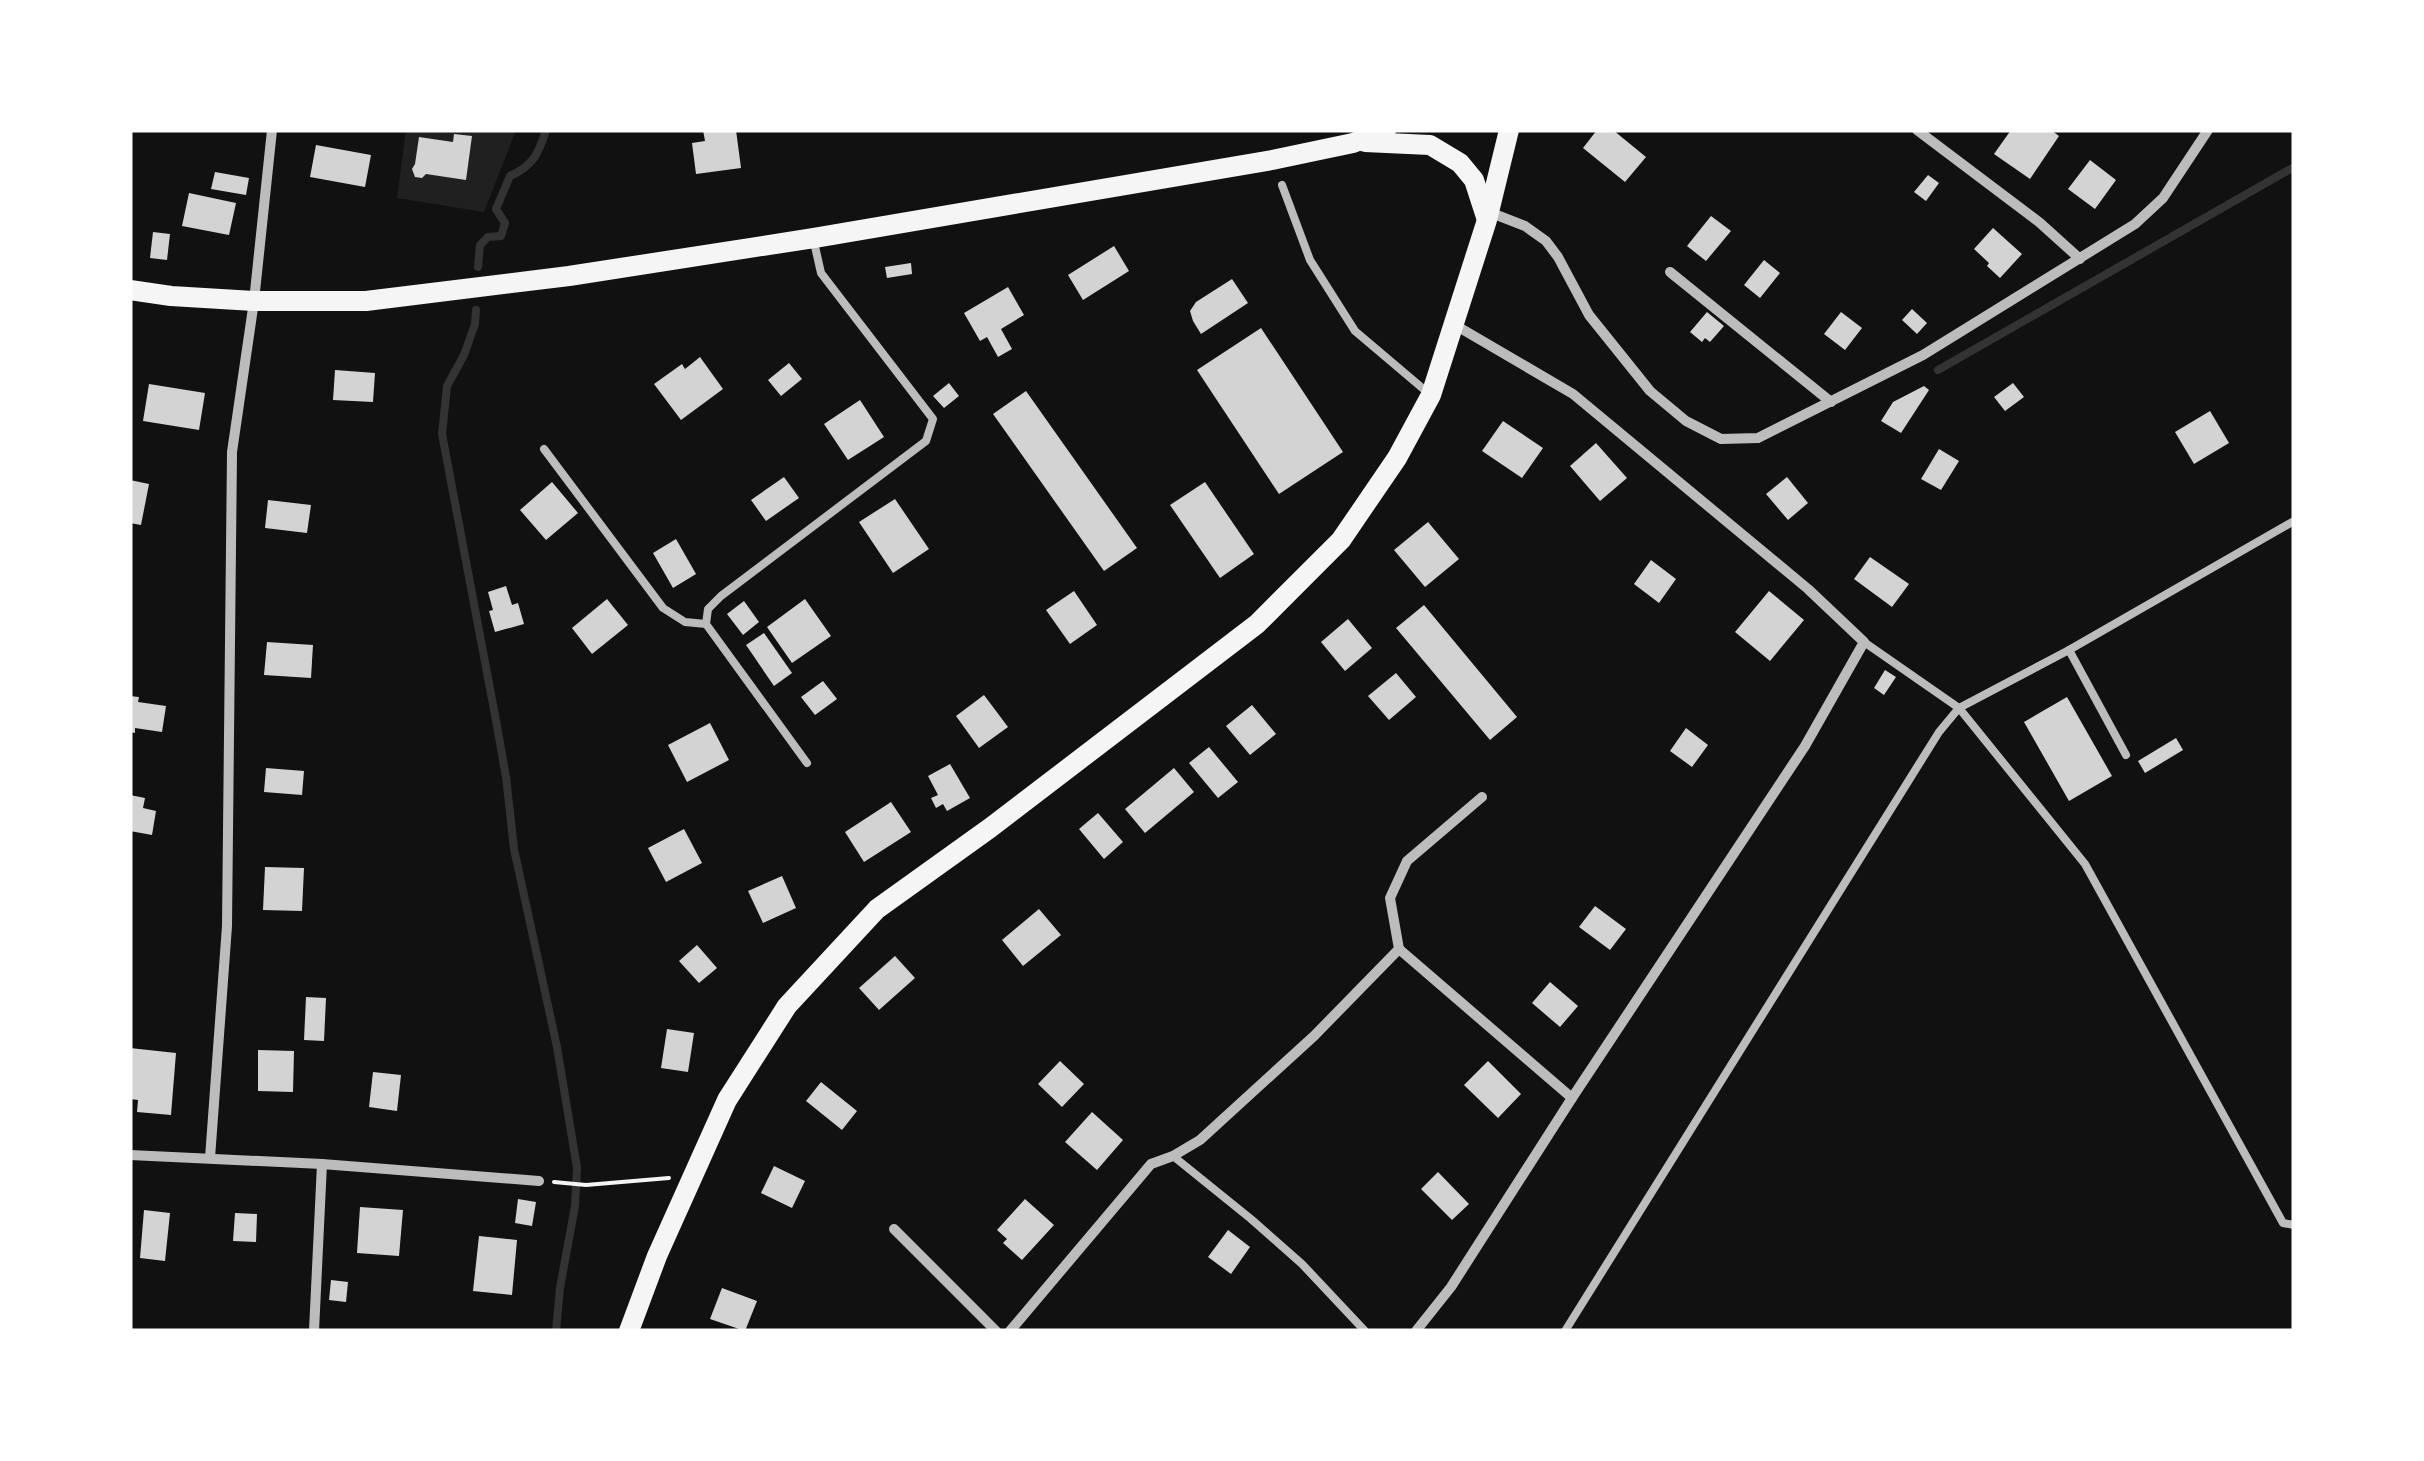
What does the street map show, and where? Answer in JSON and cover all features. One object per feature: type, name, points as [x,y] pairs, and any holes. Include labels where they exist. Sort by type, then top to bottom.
[{"type":"main road","points":[[130,290],[254,302],[366,301],[568,276],[1272,160],[1358,142],[1386,130]]},
{"type":"main road","points":[[628,1331],[656,1256],[728,1100],[787,1006],[878,909],[1257,624],[1340,540],[1397,458],[1431,395],[1488,216],[1509,130]]},
{"type":"main road","points":[[1358,142],[1430,145],[1460,163],[1474,180],[1488,216]]},
{"type":"street","points":[[210,1158],[226,926],[232,452],[254,302],[272,130]]},
{"type":"street","points":[[1916,130],[2039,222],[2080,259]]},
{"type":"street","points":[[1488,216],[1525,226],[1546,241],[1589,315],[1650,391],[1686,421],[1721,439],[1758,438],[1923,355],[2134,224],[2162,198],[2208,130]]},
{"type":"street","points":[[1670,272],[1831,402]]},
{"type":"street","points":[[1416,1331],[1451,1287],[1805,746],[1864,642],[1808,590],[1574,394],[1455,325]]},
{"type":"street","points":[[1482,797],[1408,862],[1390,898],[1399,949],[1572,1098]]},
{"type":"street","points":[[1010,1331],[1151,1164],[1200,1140],[1314,1036],[1399,949]]},
{"type":"street","points":[[130,1156],[322,1164],[539,1181]]},
{"type":"street","points":[[314,1331],[322,1164]]},
{"type":"street","points":[[894,1229],[996,1331]]},
{"type":"lane","points":[[1282,185],[1310,260],[1355,331],[1431,395]]},
{"type":"lane","points":[[807,763],[706,624],[708,609],[926,441],[933,419],[821,272],[814,238]]},
{"type":"lane","points":[[544,448],[663,608],[685,622],[706,624]]},
{"type":"lane","points":[[1565,1331],[1929,749],[1959,708],[2294,522]]},
{"type":"lane","points":[[1864,642],[1959,708],[2085,864],[2283,1223],[2294,1225]]},
{"type":"lane","points":[[2069,650],[2126,755]]},
{"type":"lane","points":[[1173,1156],[1302,1264],[1365,1331]]},
{"type":"path","points":[[570,1184],[692,1176]]},
{"type":"shaded area","points":[[406,130],[516,130],[484,212],[397,198]]},
{"type":"building","points":[[703,130],[736,130],[741,168],[696,174],[692,143],[705,141]]},
{"type":"building","points":[[1597,130],[1613,130],[1646,157],[1625,182],[1583,148]]},
{"type":"building","points":[[2011,130],[2051,130],[2059,136],[2030,179],[1994,154]]},
{"type":"building","points":[[454,134],[472,136],[466,180],[426,174],[415,177],[412,169],[419,137],[453,142]]},
{"type":"building","points":[[316,145],[371,155],[365,187],[310,177]]},
{"type":"building","points":[[2090,160],[2116,180],[2095,209],[2068,189]]},
{"type":"building","points":[[215,172],[249,178],[246,195],[211,189]]},
{"type":"building","points":[[1928,175],[1939,183],[1926,201],[1914,192]]},
{"type":"building","points":[[189,193],[236,203],[229,235],[182,226]]},
{"type":"building","points":[[1711,216],[1731,231],[1706,261],[1687,246]]},
{"type":"building","points":[[1993,228],[2022,254],[2000,278],[1974,249]]},
{"type":"building","points":[[153,232],[170,234],[167,260],[150,258]]},
{"type":"building","points":[[1114,246],[1129,271],[1083,300],[1068,275]]},
{"type":"building","points":[[1764,260],[1780,273],[1760,298],[1744,285]]},
{"type":"building","points":[[911,263],[912,274],[887,278],[885,267]]},
{"type":"building","points":[[1232,279],[1248,303],[1201,334],[1190,311],[1196,302]]},
{"type":"building","points":[[1008,287],[1024,315],[1001,329],[1012,349],[998,357],[987,337],[980,341],[964,313]]},
{"type":"building","points":[[1912,309],[1927,323],[1917,334],[1902,320]]},
{"type":"building","points":[[1707,312],[1724,326],[1710,342],[1705,338],[1702,342],[1690,332]]},
{"type":"building","points":[[1841,312],[1862,328],[1845,350],[1824,334]]},
{"type":"building","points":[[1261,328],[1343,452],[1279,494],[1197,370]]},
{"type":"building","points":[[700,357],[723,389],[681,420],[654,384],[682,364],[685,369]]},
{"type":"building","points":[[789,363],[802,379],[781,396],[768,380]]},
{"type":"building","points":[[335,370],[375,373],[373,402],[333,400]]},
{"type":"building","points":[[949,383],[959,396],[944,408],[933,396]]},
{"type":"building","points":[[2013,383],[2024,397],[2005,411],[1994,397]]},
{"type":"building","points":[[149,384],[205,393],[199,430],[143,421]]},
{"type":"building","points":[[1924,386],[1929,390],[1901,433],[1881,421],[1893,402]]},
{"type":"building","points":[[1026,391],[1137,548],[1104,571],[993,414]]},
{"type":"building","points":[[860,400],[884,437],[848,460],[824,424]]},
{"type":"building","points":[[2210,411],[2229,443],[2194,464],[2175,432]]},
{"type":"building","points":[[1503,421],[1543,448],[1522,478],[1482,451]]},
{"type":"building","points":[[1596,443],[1627,478],[1600,501],[1570,466]]},
{"type":"building","points":[[1939,449],[1959,461],[1941,490],[1921,479]]},
{"type":"building","points":[[784,477],[799,498],[766,521],[751,500]]},
{"type":"building","points":[[1787,477],[1808,503],[1788,520],[1766,494]]},
{"type":"building","points":[[130,480],[149,484],[141,525],[130,523]]},
{"type":"building","points":[[552,482],[578,513],[546,540],[520,510]]},
{"type":"building","points":[[1205,482],[1254,554],[1220,578],[1170,505]]},
{"type":"building","points":[[895,499],[929,549],[893,573],[859,522]]},
{"type":"building","points":[[268,500],[311,505],[307,533],[265,528]]},
{"type":"building","points":[[1428,522],[1459,559],[1425,587],[1394,550]]},
{"type":"building","points":[[676,539],[696,574],[673,588],[653,553]]},
{"type":"building","points":[[1870,557],[1909,584],[1892,607],[1854,579]]},
{"type":"building","points":[[1651,560],[1676,579],[1659,603],[1634,584]]},
{"type":"building","points":[[506,586],[512,605],[518,603],[524,624],[495,632],[488,592]]},
{"type":"building","points":[[1074,591],[1097,625],[1070,644],[1046,610]]},
{"type":"building","points":[[1769,591],[1804,620],[1770,661],[1735,632]]},
{"type":"building","points":[[607,599],[628,625],[592,654],[572,628]]},
{"type":"building","points":[[805,599],[831,636],[792,663],[767,627]]},
{"type":"building","points":[[744,601],[759,622],[743,635],[727,614]]},
{"type":"building","points":[[1424,605],[1517,717],[1490,740],[1396,628]]},
{"type":"building","points":[[1348,619],[1372,648],[1345,671],[1321,642]]},
{"type":"building","points":[[764,633],[792,673],[774,686],[746,645]]},
{"type":"building","points":[[267,642],[313,645],[311,678],[264,675]]},
{"type":"building","points":[[1885,670],[1896,677],[1884,695],[1874,688]]},
{"type":"building","points":[[1396,673],[1416,697],[1389,720],[1368,696]]},
{"type":"building","points":[[823,681],[837,699],[815,715],[801,697]]},
{"type":"building","points":[[984,695],[1008,727],[979,748],[956,716]]},
{"type":"building","points":[[130,696],[139,697],[138,702],[166,706],[162,732],[135,728],[135,733],[130,732]]},
{"type":"building","points":[[2067,697],[2112,776],[2069,801],[2024,722]]},
{"type":"building","points":[[1252,705],[1276,734],[1250,755],[1226,726]]},
{"type":"building","points":[[710,723],[729,760],[687,782],[668,745]]},
{"type":"building","points":[[1686,728],[1708,745],[1692,767],[1670,751]]},
{"type":"building","points":[[2176,738],[2183,750],[2145,773],[2138,761]]},
{"type":"building","points":[[1209,747],[1238,782],[1218,798],[1189,763]]},
{"type":"building","points":[[950,764],[970,798],[947,811],[943,804],[936,808],[931,798],[938,795],[928,776]]},
{"type":"building","points":[[266,768],[304,771],[302,795],[264,792]]},
{"type":"building","points":[[1174,768],[1194,792],[1145,833],[1125,809]]},
{"type":"building","points":[[130,795],[145,798],[143,808],[156,811],[152,835],[130,831]]},
{"type":"building","points":[[891,802],[911,832],[864,862],[845,832]]},
{"type":"building","points":[[1098,813],[1123,842],[1104,859],[1079,829]]},
{"type":"building","points":[[684,829],[702,863],[666,882],[648,848]]},
{"type":"building","points":[[265,867],[304,868],[302,911],[263,910]]},
{"type":"building","points":[[782,876],[796,908],[763,923],[748,891]]},
{"type":"building","points":[[1595,906],[1626,929],[1610,950],[1579,927]]},
{"type":"building","points":[[1039,909],[1061,935],[1023,966],[1002,940]]},
{"type":"building","points":[[697,945],[717,968],[699,983],[679,961]]},
{"type":"building","points":[[895,956],[915,978],[879,1010],[859,988]]},
{"type":"building","points":[[1550,982],[1578,1006],[1560,1027],[1532,1003]]},
{"type":"building","points":[[306,997],[326,998],[324,1041],[304,1040]]},
{"type":"building","points":[[667,1029],[694,1033],[688,1072],[661,1068]]},
{"type":"building","points":[[130,1048],[176,1053],[171,1115],[137,1112],[138,1100],[130,1099]]},
{"type":"building","points":[[258,1050],[294,1051],[293,1092],[258,1091]]},
{"type":"building","points":[[1060,1061],[1084,1084],[1062,1107],[1038,1084]]},
{"type":"building","points":[[1488,1061],[1521,1094],[1498,1118],[1464,1085]]},
{"type":"building","points":[[373,1072],[401,1075],[397,1111],[369,1107]]},
{"type":"building","points":[[821,1082],[857,1111],[842,1130],[806,1101]]},
{"type":"building","points":[[1092,1112],[1123,1140],[1097,1170],[1065,1142]]},
{"type":"building","points":[[774,1166],[805,1181],[792,1208],[761,1193]]},
{"type":"building","points":[[1438,1172],[1469,1204],[1452,1220],[1421,1189]]},
{"type":"building","points":[[518,1199],[536,1202],[532,1226],[515,1223]]},
{"type":"building","points":[[1025,1199],[1054,1225],[1022,1260],[1003,1243],[1007,1239],[997,1230]]},
{"type":"building","points":[[360,1207],[403,1210],[399,1256],[357,1253]]},
{"type":"building","points":[[144,1210],[170,1213],[165,1261],[140,1258]]},
{"type":"building","points":[[235,1213],[257,1214],[256,1242],[233,1241]]},
{"type":"building","points":[[1228,1230],[1250,1247],[1231,1274],[1208,1257]]},
{"type":"building","points":[[479,1236],[517,1240],[512,1295],[473,1291]]},
{"type":"building","points":[[331,1280],[348,1282],[346,1302],[329,1300]]},
{"type":"building","points":[[722,1288],[757,1301],[745,1331],[710,1319]]},
{"type":"waterway","points":[[478,267],[480,245],[488,237],[501,236],[505,223],[496,209],[510,176],[534,158],[546,130]]},
{"type":"waterway","points":[[1938,370],[2294,167]]},
{"type":"waterway","points":[[476,310],[464,355],[447,386],[442,434],[506,777],[514,849],[557,1047],[577,1168],[556,1331]]}]
